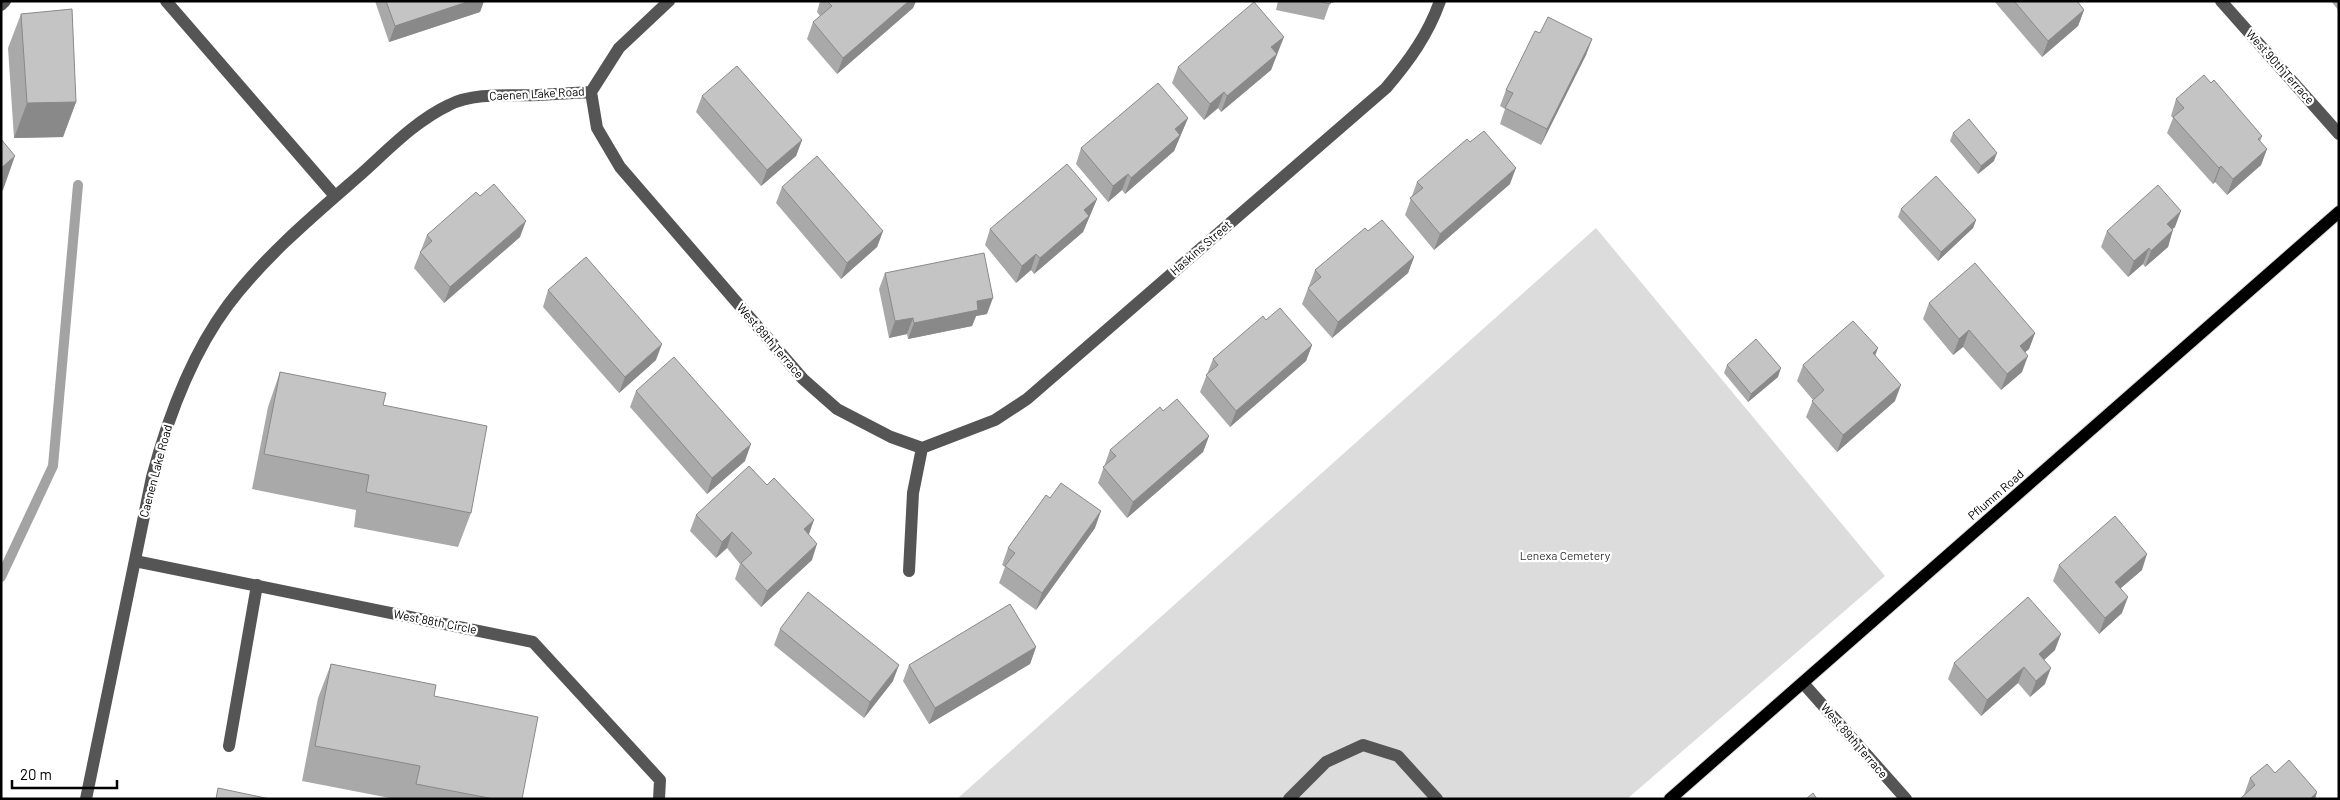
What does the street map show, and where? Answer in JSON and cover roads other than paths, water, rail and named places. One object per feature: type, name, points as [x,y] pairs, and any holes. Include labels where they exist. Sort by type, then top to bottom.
[{"type":"main road","name":"Pflumm Road","points":[[1670,799],[2339,212]]},
{"type":"street","points":[[1,5],[5,1]]},
{"type":"street","points":[[166,1],[336,196]]},
{"type":"street","name":"Caenen Lake Road","points":[[86,799],[162,437],[191,367],[234,299],[263,265],[336,196],[415,127],[450,104],[493,94],[538,95],[591,92],[619,48],[670,1]]},
{"type":"street","name":"Haskins Street","points":[[922,448],[995,420],[1027,399],[1386,88],[1412,58],[1433,22],[1440,1]]},
{"type":"street","name":"West 90th Terrace","points":[[2221,1],[2339,134]]},
{"type":"street","name":"West 89th Terrace","points":[[591,92],[597,128],[620,167],[803,379],[837,409],[891,437],[922,448]]},
{"type":"street","points":[[909,571],[913,493],[922,448]]},
{"type":"street","name":"West 88th Circle","points":[[135,561],[533,642],[660,780],[659,799]]},
{"type":"street","points":[[229,746],[257,585]]},
{"type":"street","name":"West 89th Terrace","points":[[1803,683],[1906,799]]},
{"type":"street","points":[[1289,799],[1326,762],[1363,745],[1398,756],[1436,799]]},
{"type":"waterway","points":[[1,577],[53,466],[78,185]]},
{"type":"park label","name":"Lenexa Cemetery","points":[[1565,556]]}]
